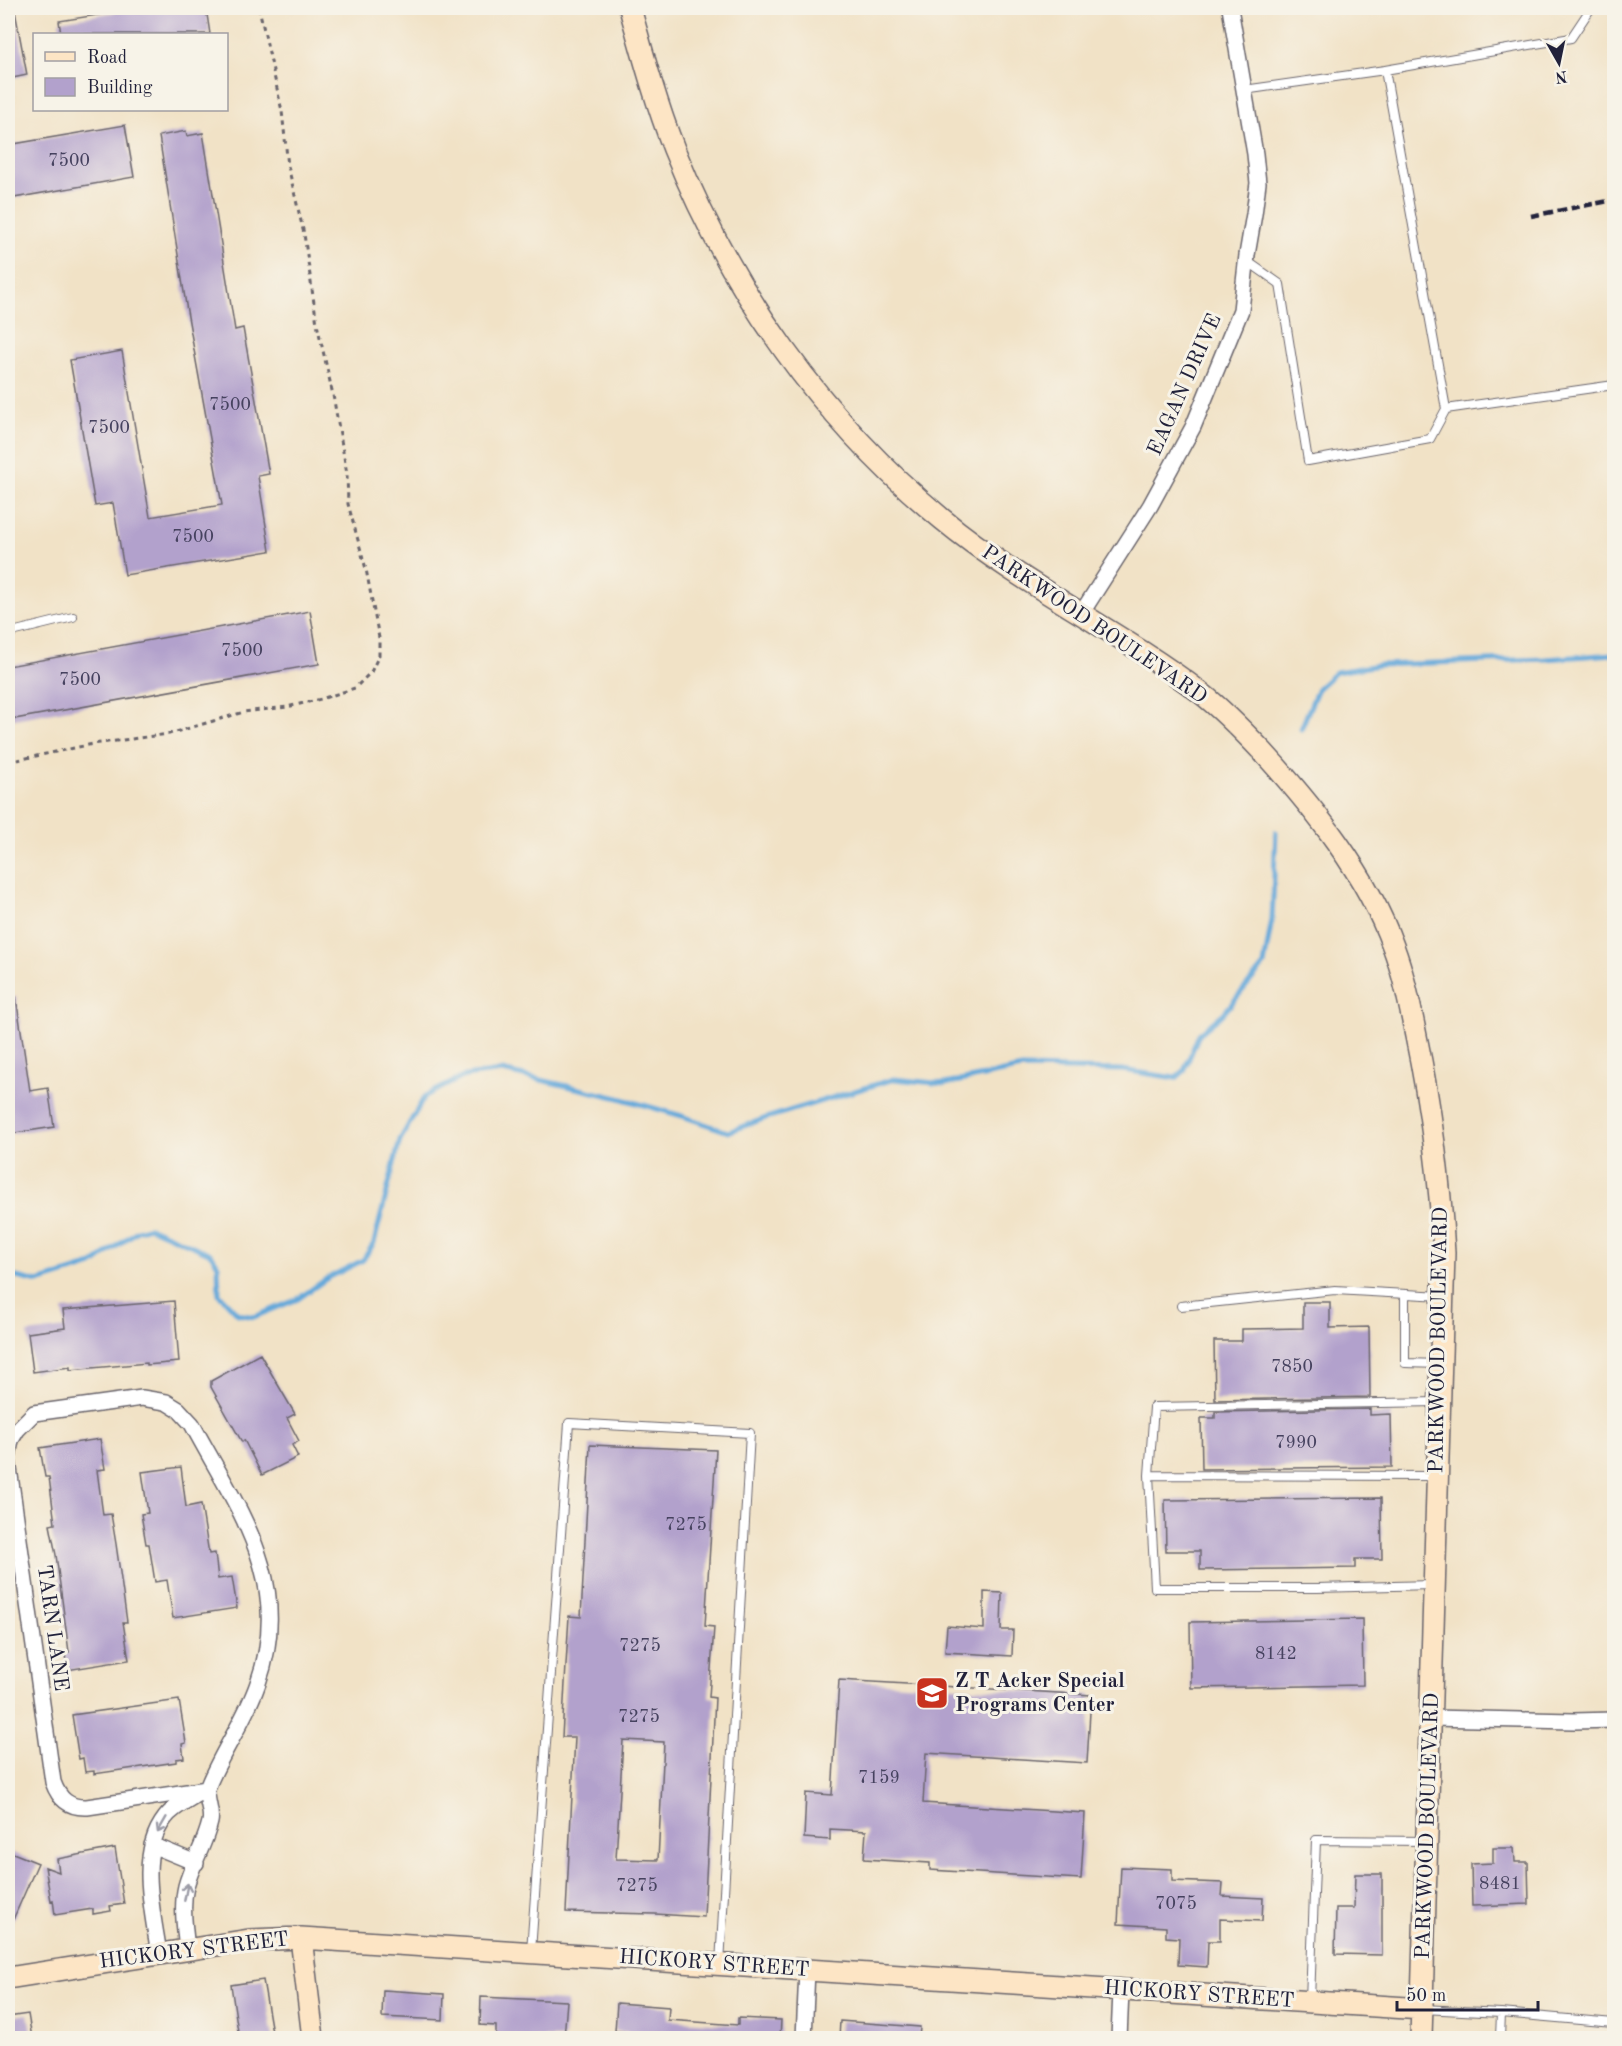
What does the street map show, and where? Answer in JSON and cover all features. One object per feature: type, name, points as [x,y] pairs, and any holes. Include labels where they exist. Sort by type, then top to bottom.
[{"type":"main road","name":"PARKWOOD BOULEVARD","points":[[630,8],[654,92],[673,147],[697,203],[729,267],[802,375],[840,420],[893,476],[941,519],[988,554],[1126,641],[1204,695],[1248,737],[1314,811],[1344,854],[1374,902],[1393,945],[1406,988],[1420,1054],[1440,1189],[1444,1253],[1421,2038]]},
{"type":"main road","name":"HICKORY STREET","points":[[8,1978],[249,1941],[301,1938],[1423,2009]]},
{"type":"main road","points":[[301,1938],[312,2038]]},
{"type":"street","name":"EAGAN DRIVE","points":[[1080,614],[1150,506],[1193,427],[1242,310],[1246,260],[1258,183],[1230,8]]},
{"type":"street","name":"TARN LANE","points":[[142,1398],[166,1402],[179,1410],[192,1424],[246,1524],[258,1551],[267,1584],[270,1613],[268,1641],[257,1686],[207,1789],[87,1807],[74,1806],[62,1800],[57,1792],[53,1782],[8,1459],[11,1440],[17,1430],[34,1413],[142,1398]]},
{"type":"street","points":[[1431,1718],[1614,1720]]},
{"type":"street","points":[[159,1954],[148,1863],[152,1845],[165,1818],[183,1803],[207,1789],[211,1820],[186,1884],[184,1899],[183,1914],[187,1950]]},
{"type":"street","points":[[152,1845],[196,1863]]},
{"type":"street","points":[[804,2038],[807,1970]]},
{"type":"street","points":[[1119,2038],[1121,1991]]},
{"type":"lane","points":[[1244,90],[1385,70],[1571,38],[1591,8]]},
{"type":"lane","points":[[1246,260],[1280,284],[1308,461],[1430,439],[1446,409],[1385,70]]},
{"type":"lane","points":[[1446,409],[1614,386]]},
{"type":"lane","points":[[8,633],[73,617]]},
{"type":"lane","points":[[1181,1306],[1335,1290],[1444,1296]]},
{"type":"lane","points":[[1405,1294],[1405,1363],[1442,1364]]},
{"type":"lane","points":[[1435,1585],[1155,1588],[1149,1475],[1154,1407],[1440,1402]]},
{"type":"lane","points":[[531,1952],[569,1423],[750,1433],[720,1965]]},
{"type":"lane","points":[[1149,1475],[1438,1476]]},
{"type":"lane","points":[[1310,2002],[1316,1840],[1427,1841]]},
{"type":"lane","points":[[1423,2009],[1614,2023]]},
{"type":"lane","points":[[1500,2038],[1501,2013]]},
{"type":"path","points":[[8,762],[93,744],[169,734],[244,711],[287,707],[321,699],[355,688],[371,672],[379,655],[379,638],[366,569],[348,504],[347,474],[317,324],[304,234],[288,166],[282,111],[259,8]]},
{"type":"building","points":[[141,8],[206,8],[210,33],[61,33],[59,21]]},
{"type":"building","points":[[8,11],[15,11],[27,75],[8,79]]},
{"type":"building","points":[[125,125],[134,177],[8,199],[8,145]]},
{"type":"building","points":[[186,131],[187,136],[203,133],[235,330],[243,328],[269,474],[258,476],[270,551],[125,575],[113,503],[95,506],[70,360],[122,351],[150,517],[222,505],[187,311],[159,136]]},
{"type":"building","points":[[310,611],[319,664],[9,720],[8,666]]},
{"type":"building","points":[[16,997],[30,1091],[48,1088],[54,1127],[8,1134],[8,998]]},
{"type":"building","points":[[174,1301],[179,1362],[70,1370],[70,1367],[33,1372],[28,1333],[65,1328],[63,1310]]},
{"type":"building","points":[[1303,1302],[1330,1302],[1330,1328],[1369,1327],[1370,1397],[1215,1400],[1214,1341],[1242,1341],[1242,1329],[1303,1328]]},
{"type":"building","points":[[260,1354],[295,1414],[287,1418],[299,1441],[292,1445],[298,1457],[262,1475],[244,1440],[242,1442],[211,1387],[211,1381]]},
{"type":"building","points":[[1370,1409],[1370,1415],[1391,1414],[1392,1467],[1202,1469],[1201,1418],[1215,1418],[1215,1412]]},
{"type":"building","points":[[100,1439],[105,1469],[97,1470],[103,1515],[111,1514],[127,1622],[123,1622],[129,1660],[67,1670],[65,1653],[69,1652],[50,1525],[55,1524],[49,1477],[45,1477],[40,1448]]},
{"type":"building","points":[[590,1445],[716,1450],[705,1626],[714,1627],[709,1697],[715,1698],[704,1917],[566,1912],[575,1737],[562,1737],[569,1616],[581,1617]],"holes":[[[623,1740],[664,1742],[658,1860],[616,1859]]]},
{"type":"building","points":[[181,1467],[186,1507],[201,1504],[209,1554],[215,1553],[218,1579],[232,1577],[237,1608],[173,1618],[167,1580],[155,1582],[141,1514],[148,1513],[142,1472]]},
{"type":"building","points":[[1381,1498],[1382,1559],[1355,1559],[1355,1568],[1200,1570],[1200,1551],[1166,1551],[1165,1500]]},
{"type":"building","points":[[984,1592],[1002,1593],[1001,1630],[1013,1630],[1012,1656],[945,1652],[947,1626],[984,1629]]},
{"type":"building","points":[[1362,1619],[1363,1685],[1191,1688],[1190,1622]]},
{"type":"building","points":[[839,1680],[1091,1695],[1087,1763],[926,1753],[923,1803],[1085,1813],[1081,1879],[930,1870],[930,1863],[864,1859],[866,1831],[830,1829],[830,1840],[804,1838],[806,1793],[832,1795]]},
{"type":"building","points":[[179,1700],[186,1743],[182,1744],[184,1758],[176,1759],[176,1762],[94,1774],[94,1771],[85,1772],[83,1758],[79,1759],[72,1715]]},
{"type":"building","points":[[115,1848],[124,1904],[110,1906],[111,1911],[93,1914],[93,1909],[55,1915],[45,1867],[59,1872],[57,1859]]},
{"type":"building","points":[[1493,1848],[1514,1848],[1515,1862],[1528,1862],[1529,1904],[1472,1906],[1471,1864],[1493,1863]]},
{"type":"building","points":[[8,1851],[38,1863],[8,1931]]},
{"type":"building","points":[[1121,1867],[1172,1869],[1172,1881],[1223,1883],[1222,1896],[1263,1898],[1262,1921],[1220,1919],[1220,1941],[1208,1941],[1207,1967],[1178,1965],[1179,1938],[1166,1937],[1166,1927],[1118,1924]]},
{"type":"building","points":[[1355,1874],[1382,1874],[1382,1955],[1335,1954],[1336,1908],[1354,1908]]},
{"type":"building","points":[[263,1980],[273,2038],[239,2038],[231,1985]]},
{"type":"building","points":[[383,1990],[444,1994],[443,2020],[382,2017]]},
{"type":"building","points":[[481,1997],[567,2001],[564,2038],[496,2038],[496,2026],[480,2025]]},
{"type":"building","points":[[617,2003],[669,2007],[668,2020],[738,2025],[738,2018],[781,2020],[780,2038],[682,2038],[682,2036],[615,2031]]},
{"type":"building","points":[[28,2014],[32,2038],[8,2038],[8,2017]]},
{"type":"building","points":[[840,2021],[920,2027],[919,2038],[839,2038]]},
{"type":"waterway","points":[[1301,729],[1318,688],[1336,672],[1379,665],[1546,659],[1614,654]]},
{"type":"waterway","points":[[8,1275],[38,1282],[92,1265],[137,1231],[149,1227],[211,1254],[218,1265],[219,1294],[238,1314],[254,1317],[298,1299],[326,1279],[363,1260],[374,1243],[400,1140],[425,1096],[465,1076],[502,1071],[619,1098],[728,1132],[894,1079],[945,1084],[1022,1068],[1122,1070],[1176,1078],[1184,1071],[1199,1034],[1223,1014],[1264,965],[1272,919],[1276,832]]},
{"type":"railway","points":[[1531,216],[1614,200]]},
{"type":"place","name":"Z T Acker Special Programs Center","points":[[932,1693]]}]
